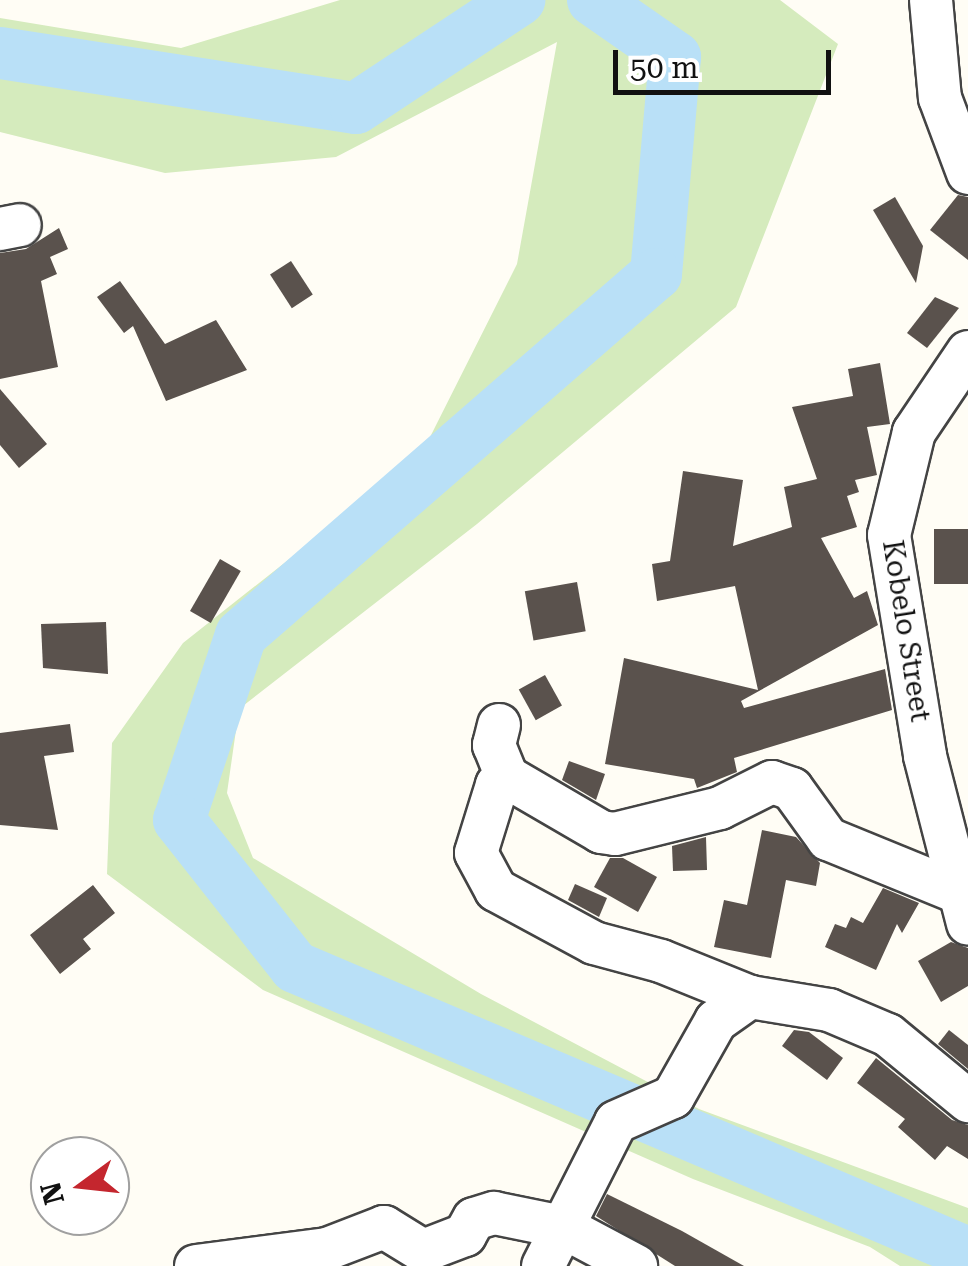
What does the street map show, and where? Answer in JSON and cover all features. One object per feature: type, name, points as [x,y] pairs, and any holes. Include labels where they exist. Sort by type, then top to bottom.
[{"type":"street","points":[[931,0],[940,98],[968,173]]},
{"type":"street","name":"Kobelo Street","points":[[964,909],[925,756],[889,535],[914,432],[968,352]]},
{"type":"street","points":[[499,724],[494,746],[507,777],[616,834],[745,800],[772,782],[792,789],[828,839],[964,909]]},
{"type":"street","points":[[507,777],[496,785],[476,853],[496,890],[594,943],[662,961],[750,998],[829,1010],[888,1036],[968,1102]]},
{"type":"street","points":[[543,1266],[616,1122],[673,1096],[716,1021],[750,998]]},
{"type":"street","points":[[196,1266],[327,1249],[384,1227],[423,1251],[465,1234],[474,1219],[494,1212],[563,1227],[636,1266]]},
{"type":"green space","points":[[340,0],[780,0],[838,44],[736,307],[477,524],[239,709],[227,793],[253,858],[481,994],[699,1109],[968,1208],[968,1266],[900,1266],[870,1247],[693,1179],[263,990],[107,874],[112,743],[183,643],[421,455],[517,264],[557,42],[336,157],[165,173],[0,132],[0,18],[181,48]]},
{"type":"building","points":[[958,195],[968,197],[968,260],[930,230]]},
{"type":"building","points":[[895,197],[923,246],[916,283],[873,210]]},
{"type":"building","points":[[59,228],[68,249],[50,257],[57,274],[41,281],[58,367],[0,379],[0,253],[26,249]]},
{"type":"building","points":[[291,261],[313,295],[292,308],[270,275]]},
{"type":"building","points":[[120,281],[165,344],[216,320],[247,370],[166,401],[133,326],[124,333],[97,297]]},
{"type":"building","points":[[935,297],[959,308],[927,348],[907,333]]},
{"type":"building","points":[[880,363],[890,424],[867,427],[877,475],[855,480],[859,492],[847,496],[857,527],[821,538],[854,598],[867,591],[878,625],[741,701],[744,708],[885,669],[892,710],[734,758],[737,772],[697,788],[694,779],[605,764],[624,658],[758,690],[735,586],[657,601],[652,564],[670,561],[683,471],[743,480],[733,546],[792,527],[784,487],[817,479],[792,407],[853,396],[848,369]]},
{"type":"building","points":[[0,389],[47,444],[19,468],[0,445]]},
{"type":"building","points":[[934,529],[968,529],[968,584],[934,584]]},
{"type":"building","points":[[220,559],[241,571],[211,623],[190,611]]},
{"type":"building","points":[[577,582],[586,631],[533,640],[525,591]]},
{"type":"building","points":[[106,622],[108,674],[43,668],[41,624]]},
{"type":"building","points":[[545,675],[562,706],[536,720],[519,690]]},
{"type":"building","points":[[70,724],[74,752],[44,756],[58,830],[0,825],[0,733]]},
{"type":"building","points":[[569,761],[605,774],[596,800],[562,780]]},
{"type":"building","points":[[762,830],[796,837],[820,863],[816,886],[786,880],[771,958],[714,947],[724,900],[747,905]]},
{"type":"building","points":[[706,837],[707,870],[673,871],[672,846]]},
{"type":"building","points":[[610,858],[623,858],[657,877],[638,912],[594,887]]},
{"type":"building","points":[[575,884],[607,898],[599,917],[568,900]]},
{"type":"building","points":[[93,885],[115,913],[83,939],[91,949],[60,974],[30,935]]},
{"type":"building","points":[[883,888],[919,903],[902,933],[897,924],[876,970],[825,947],[835,924],[846,928],[851,917],[863,923]]},
{"type":"building","points":[[951,942],[968,948],[968,986],[941,1002],[918,961]]},
{"type":"building","points":[[794,1030],[809,1032],[843,1058],[827,1080],[782,1046]]},
{"type":"building","points":[[949,1030],[968,1045],[968,1069],[938,1044]]},
{"type":"building","points":[[876,1058],[952,1120],[968,1125],[968,1159],[947,1146],[935,1160],[898,1127],[905,1119],[857,1083]]},
{"type":"building","points":[[607,1194],[744,1266],[675,1266],[596,1216]]},
{"type":"waterway","points":[[0,53],[356,108],[519,0]]},
{"type":"waterway","points":[[593,0],[675,57],[656,274],[241,635],[179,820],[295,967],[968,1253]]}]
